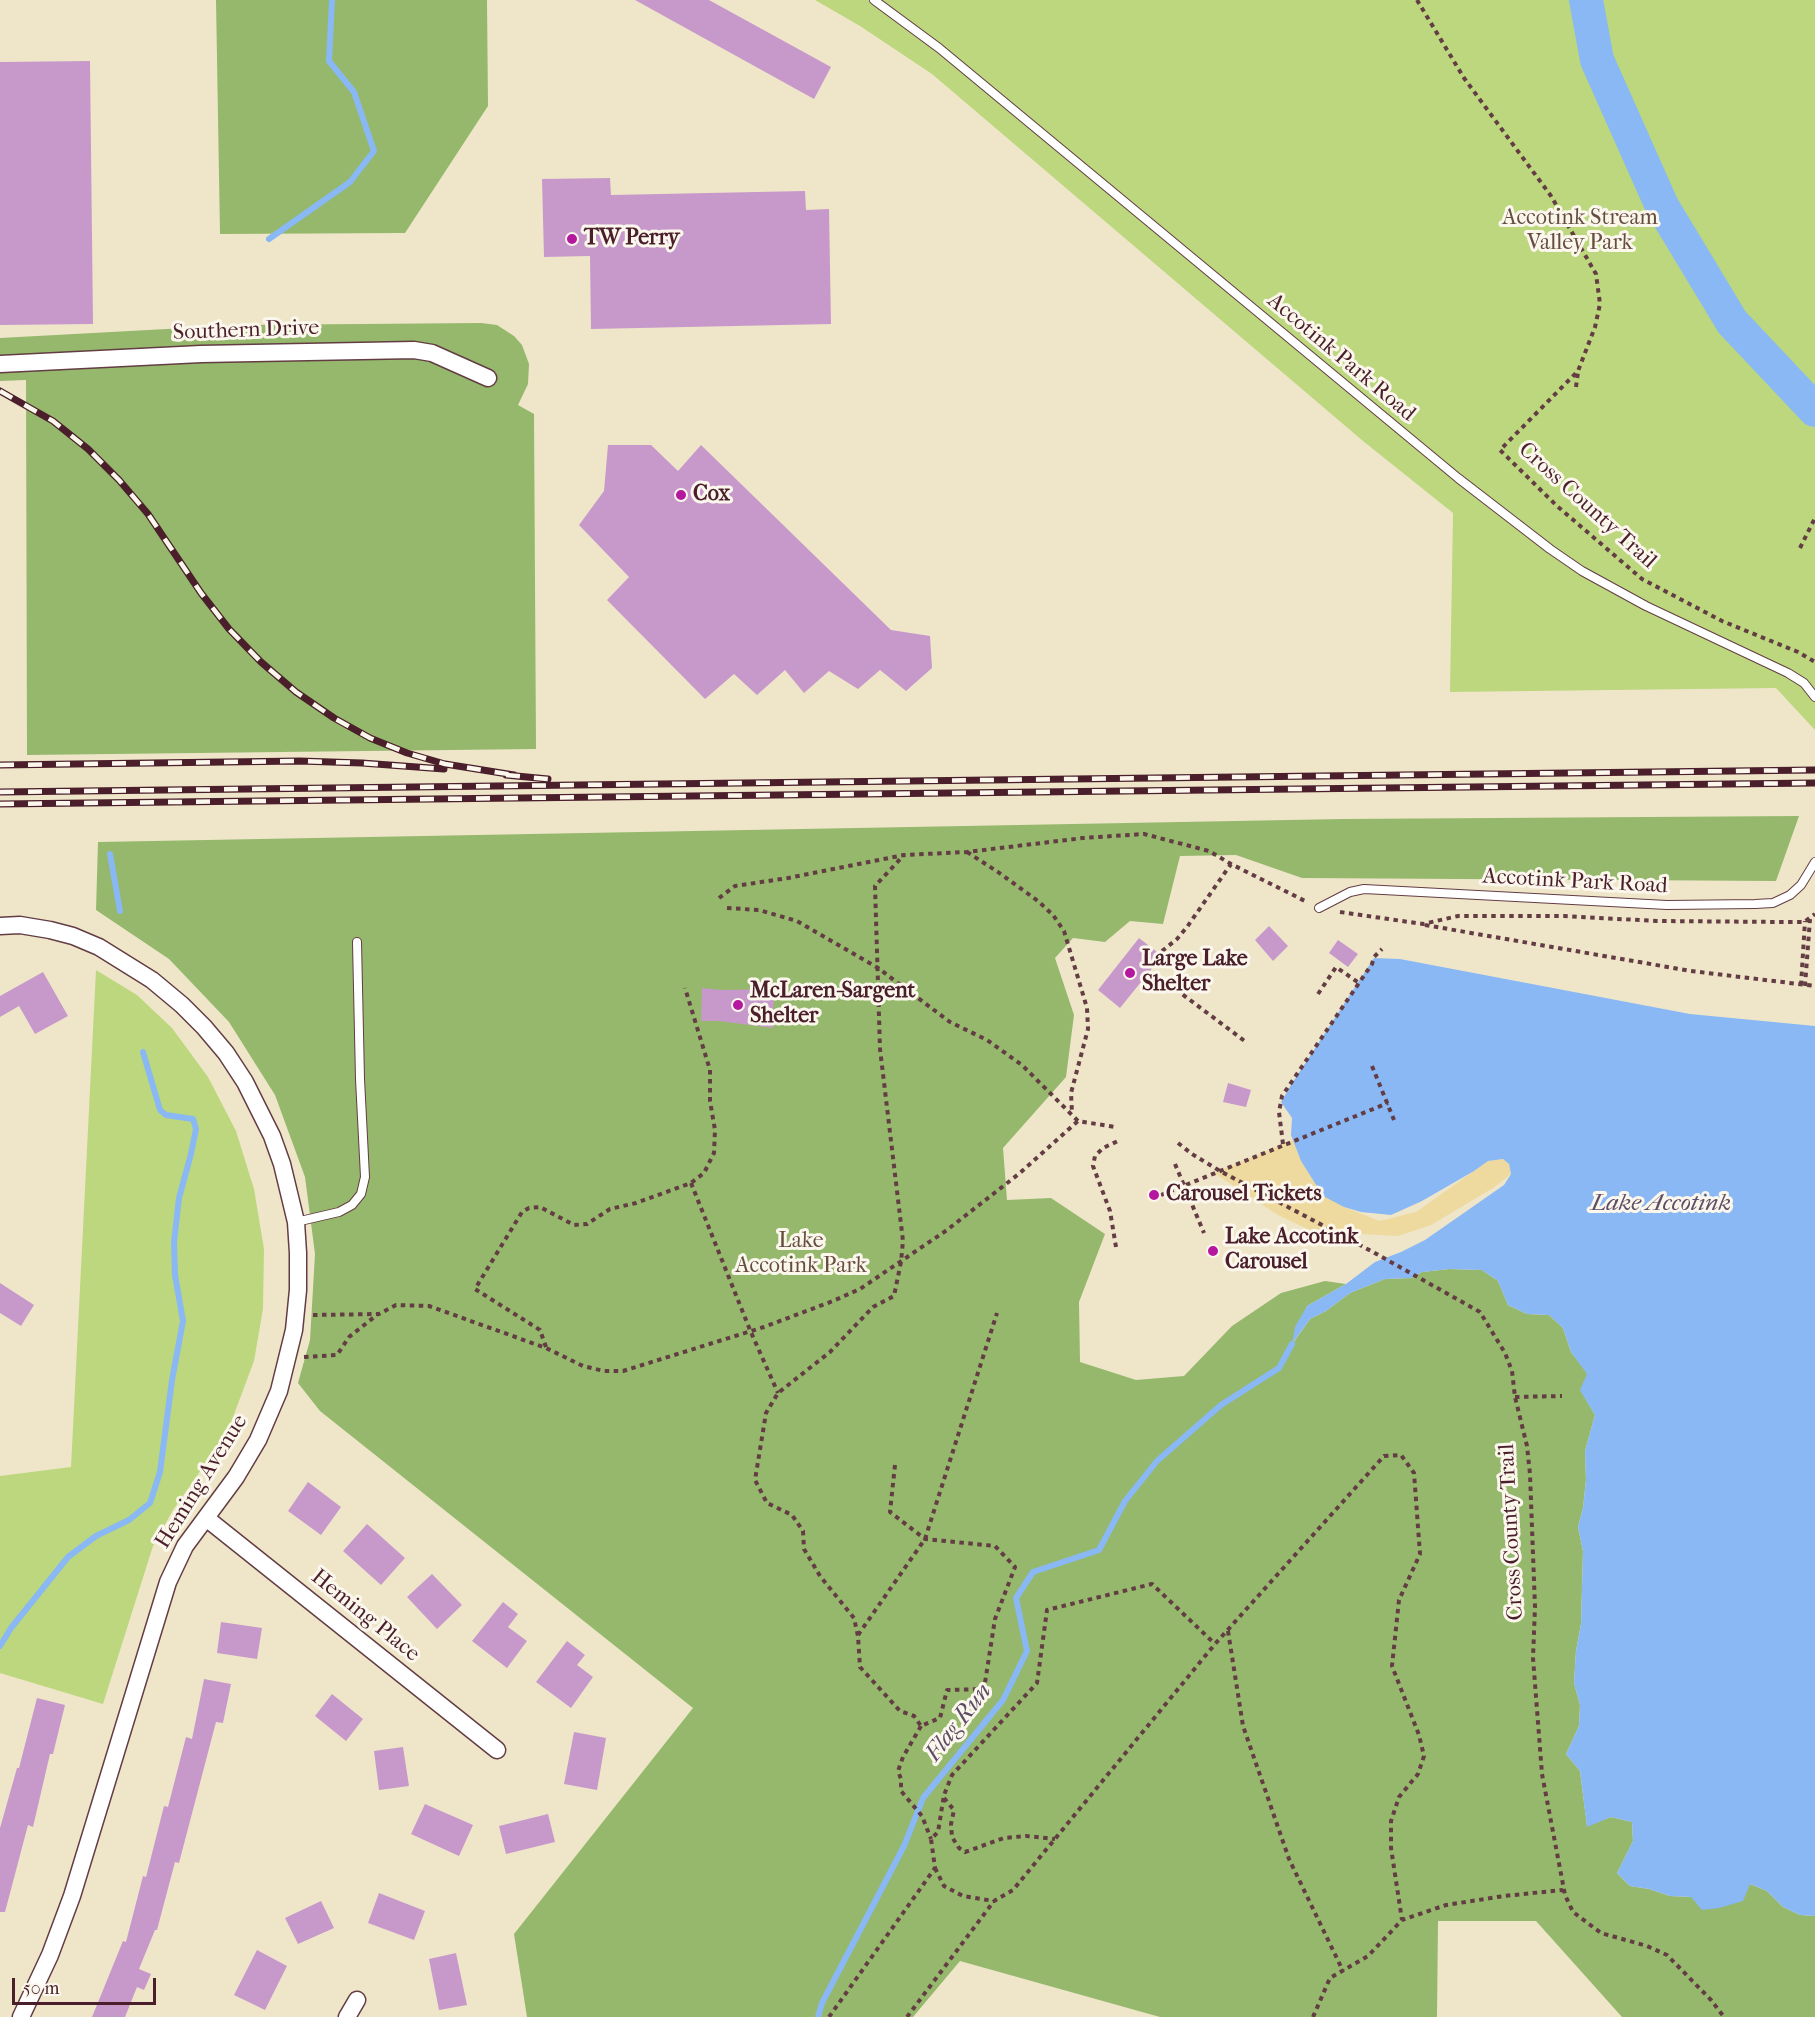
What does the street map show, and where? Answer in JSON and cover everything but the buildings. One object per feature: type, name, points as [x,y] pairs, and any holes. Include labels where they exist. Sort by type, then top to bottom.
[{"type":"street","name":"Southern Drive","points":[[0,364],[201,354],[414,350],[432,353],[489,378]]},
{"type":"street","name":"Heming Avenue","points":[[0,926],[20,925],[50,930],[73,936],[99,947],[152,980],[196,1020],[226,1053],[258,1106],[282,1164],[296,1222],[298,1290],[288,1358],[279,1391],[258,1440],[236,1477],[185,1546],[168,1582],[72,1896],[50,1955],[21,2017]]},
{"type":"street","name":"Heming Place","points":[[206,1518],[496,1750]]},
{"type":"street","points":[[347,2017],[357,2000]]},
{"type":"lane","name":"Accotink Park Road","points":[[874,0],[939,48],[1440,463],[1550,549],[1582,571],[1646,606],[1788,673],[1804,683],[1815,698]]},
{"type":"lane","name":"Accotink Park Road","points":[[1319,908],[1350,892],[1364,889],[1667,905],[1773,903],[1790,896],[1801,885],[1815,862]]},
{"type":"lane","points":[[296,1222],[339,1212],[352,1205],[362,1194],[365,1177],[357,942]]},
{"type":"path","name":"Cross County Trail","points":[[1417,0],[1464,78],[1551,196],[1596,274],[1600,304],[1595,327],[1578,371],[1500,450],[1557,506],[1642,579],[1722,621],[1798,652],[1815,662]]},
{"type":"path","points":[[1576,387],[1578,371]]},
{"type":"path","points":[[1800,548],[1815,518]]},
{"type":"path","points":[[719,898],[735,886],[904,855],[967,852],[1072,839],[1144,834],[1209,851],[1319,908]]},
{"type":"path","points":[[967,852],[1038,900],[1053,915],[1064,932],[1087,1008],[1088,1029],[1071,1093],[1072,1114]]},
{"type":"path","points":[[904,855],[875,886],[880,1049],[903,1241],[894,1296],[873,1307],[830,1352],[778,1393],[766,1413],[755,1480],[767,1503],[792,1515],[803,1531],[804,1549],[820,1576],[854,1618],[860,1667],[900,1711],[914,1716],[921,1726]]},
{"type":"path","points":[[1162,951],[1187,927],[1232,864]]},
{"type":"path","points":[[727,908],[759,910],[797,921],[879,968],[950,1022],[987,1040],[1022,1065],[1078,1121],[1115,1126]]},
{"type":"path","points":[[1340,912],[1423,924],[1691,971],[1815,987]]},
{"type":"path","points":[[1423,924],[1458,916],[1488,915],[1656,921],[1808,919],[1815,914]]},
{"type":"path","points":[[1803,986],[1808,919]]},
{"type":"path","points":[[1283,1145],[1279,1112],[1282,1096],[1372,964],[1374,957],[1382,949]]},
{"type":"path","points":[[1318,994],[1336,968],[1359,983]]},
{"type":"path","points":[[1154,973],[1246,1042]]},
{"type":"path","points":[[546,1348],[540,1329],[475,1289],[522,1212],[529,1208],[540,1207],[574,1225],[587,1224],[610,1209],[636,1203],[691,1183],[704,1173],[714,1154],[715,1130],[710,1101],[710,1070],[685,988]]},
{"type":"path","points":[[1372,1066],[1394,1120]]},
{"type":"path","points":[[1161,1195],[1388,1104]]},
{"type":"path","points":[[288,1358],[337,1355],[349,1337],[379,1314],[396,1305],[429,1306],[546,1348],[583,1366],[604,1371],[623,1371],[750,1330],[833,1301],[860,1289],[993,1195],[1078,1121]]},
{"type":"path","points":[[1116,1247],[1110,1211],[1093,1166],[1095,1156],[1103,1148],[1118,1141]]},
{"type":"path","name":"Cross County Trail","points":[[1179,1143],[1192,1154],[1220,1170],[1480,1312],[1505,1353],[1512,1371],[1515,1397],[1527,1446],[1535,1607],[1533,1658],[1542,1774],[1563,1890],[1573,1912],[1602,1934],[1647,1946],[1666,1954],[1711,2000],[1724,2017]]},
{"type":"path","points":[[1175,1164],[1204,1233]]},
{"type":"path","points":[[691,1183],[778,1393]]},
{"type":"path","points":[[858,1636],[925,1539],[998,1313]]},
{"type":"path","points":[[296,1314],[328,1316],[379,1314]]},
{"type":"path","points":[[1515,1397],[1563,1396]]},
{"type":"path","points":[[907,2017],[994,1901],[1013,1890],[1215,1644],[1384,1456],[1401,1455],[1414,1473],[1420,1554],[1399,1600],[1392,1666],[1419,1735],[1424,1756],[1418,1774],[1399,1797],[1391,1821],[1391,1848],[1402,1920]]},
{"type":"path","points":[[895,1465],[890,1512],[925,1539],[995,1546],[1015,1567],[995,1619],[984,1689],[946,1690],[940,1718],[921,1726],[903,1757],[898,1772],[902,1779],[901,1791],[922,1816],[931,1839],[935,1868],[944,1886],[963,1896],[994,1901]]},
{"type":"path","points":[[931,1839],[938,1832],[944,1798],[952,1775],[1037,1683],[1047,1610],[1152,1584],[1215,1644]]},
{"type":"path","points":[[1228,1630],[1243,1726],[1289,1859],[1343,1971]]},
{"type":"path","points":[[944,1798],[954,1810],[951,1824],[952,1837],[959,1848],[965,1852],[1004,1838],[1026,1836],[1055,1839]]},
{"type":"path","points":[[829,2017],[935,1868]]},
{"type":"path","points":[[1313,2017],[1330,1978],[1368,1956],[1402,1920],[1446,1905],[1563,1890]]},
{"type":"green space","points":[[216,0],[487,0],[488,106],[405,233],[220,234]]},
{"type":"green space","name":"Accotink Stream Valley Park","points":[[815,0],[1815,0],[1815,730],[1776,688],[1450,692],[1453,513],[1363,441],[932,74],[860,26]]},
{"type":"green space","points":[[481,323],[497,325],[514,336],[522,345],[529,364],[528,384],[518,405],[534,414],[536,749],[27,755],[26,380],[0,381],[0,338],[241,325]]},
{"type":"green space","name":"Lake Accotink Park","points":[[1799,816],[1776,881],[1302,878],[1236,855],[1180,856],[1163,924],[1130,921],[1105,942],[1073,938],[1055,958],[1074,1015],[1066,1077],[1003,1148],[1007,1200],[1051,1198],[1105,1234],[1079,1302],[1080,1362],[1136,1380],[1184,1376],[1232,1326],[1281,1293],[1325,1281],[1346,1284],[1307,1306],[1293,1343],[1310,1319],[1326,1311],[1350,1293],[1385,1279],[1411,1278],[1422,1272],[1449,1269],[1482,1270],[1498,1281],[1508,1305],[1527,1314],[1549,1315],[1563,1328],[1571,1352],[1588,1374],[1581,1391],[1595,1415],[1585,1451],[1586,1480],[1578,1527],[1583,1551],[1581,1624],[1574,1683],[1580,1705],[1579,1726],[1566,1754],[1580,1771],[1587,1826],[1611,1817],[1632,1822],[1633,1841],[1617,1873],[1630,1886],[1670,1896],[1692,1897],[1750,1884],[1767,1891],[1783,1907],[1800,1915],[1815,1916],[1815,2017],[1622,2017],[1536,1921],[1438,1921],[1437,2017],[1160,2017],[960,1961],[913,2017],[527,2017],[514,1934],[693,1708],[320,1411],[298,1383],[310,1340],[315,1254],[305,1177],[275,1095],[229,1022],[169,959],[96,910],[98,842],[1343,819]]},
{"type":"green space","points":[[96,970],[137,995],[172,1028],[208,1077],[236,1131],[254,1189],[264,1249],[263,1309],[254,1361],[227,1433],[173,1510],[153,1546],[103,1704],[0,1673],[0,1476],[71,1467]]},
{"type":"sand","points":[[1293,1140],[1301,1161],[1323,1195],[1344,1207],[1380,1221],[1416,1212],[1488,1161],[1503,1159],[1509,1164],[1511,1174],[1493,1188],[1431,1225],[1398,1236],[1359,1234],[1340,1245],[1278,1215],[1214,1173]]},
{"type":"water","name":"Lake Accotink","points":[[1374,958],[1400,959],[1690,1014],[1815,1026],[1815,1916],[1800,1915],[1783,1907],[1767,1891],[1750,1884],[1743,1901],[1702,1910],[1691,1897],[1670,1896],[1630,1886],[1617,1873],[1633,1841],[1632,1822],[1611,1817],[1587,1827],[1580,1771],[1566,1754],[1579,1726],[1580,1705],[1574,1683],[1581,1624],[1583,1551],[1578,1527],[1586,1480],[1585,1451],[1595,1415],[1580,1390],[1587,1374],[1571,1352],[1563,1328],[1549,1315],[1527,1314],[1508,1305],[1498,1281],[1482,1270],[1449,1269],[1422,1272],[1411,1278],[1385,1279],[1350,1293],[1326,1311],[1310,1319],[1292,1344],[1295,1327],[1307,1306],[1346,1284],[1375,1262],[1425,1240],[1504,1185],[1511,1174],[1509,1164],[1503,1159],[1488,1161],[1422,1201],[1391,1215],[1361,1212],[1344,1207],[1323,1196],[1301,1161],[1291,1135],[1292,1118],[1281,1102]]},
{"type":"waterway","points":[[269,239],[350,182],[374,151],[354,92],[329,61],[332,0]]},
{"type":"waterway","points":[[1586,0],[1597,60],[1662,206],[1732,322],[1815,410]]},
{"type":"waterway","points":[[110,854],[120,911]]},
{"type":"waterway","points":[[0,1646],[11,1628],[68,1557],[96,1536],[129,1520],[150,1503],[160,1472],[172,1380],[183,1321],[175,1275],[174,1242],[179,1198],[196,1129],[193,1119],[166,1115],[160,1110],[143,1052]]},
{"type":"waterway","name":"Flag Run","points":[[818,2017],[822,2003],[904,1846],[923,1798],[1003,1700],[1027,1651],[1016,1598],[1033,1572],[1099,1550],[1125,1501],[1157,1461],[1221,1405],[1279,1368],[1292,1344]]},
{"type":"railway","points":[[0,391],[53,421],[88,449],[119,480],[148,514],[201,593],[229,629],[261,662],[296,692],[334,718],[370,738],[407,753],[445,764],[514,775]]},
{"type":"railway","points":[[0,765],[300,761],[444,769]]},
{"type":"railway","points":[[0,792],[1815,770]]},
{"type":"railway","points":[[506,775],[548,779]]},
{"type":"railway","points":[[0,804],[1815,783]]},
{"type":"place","name":"TW Perry","points":[[572,239]]},
{"type":"place","name":"Cox","points":[[681,495]]},
{"type":"place","name":"Large Lake Shelter","points":[[1130,973]]},
{"type":"place","name":"McLaren-Sargent Shelter","points":[[738,1005]]},
{"type":"place","name":"Carousel Tickets","points":[[1154,1195]]},
{"type":"place","name":"Lake Accotink Carousel","points":[[1213,1251]]}]
